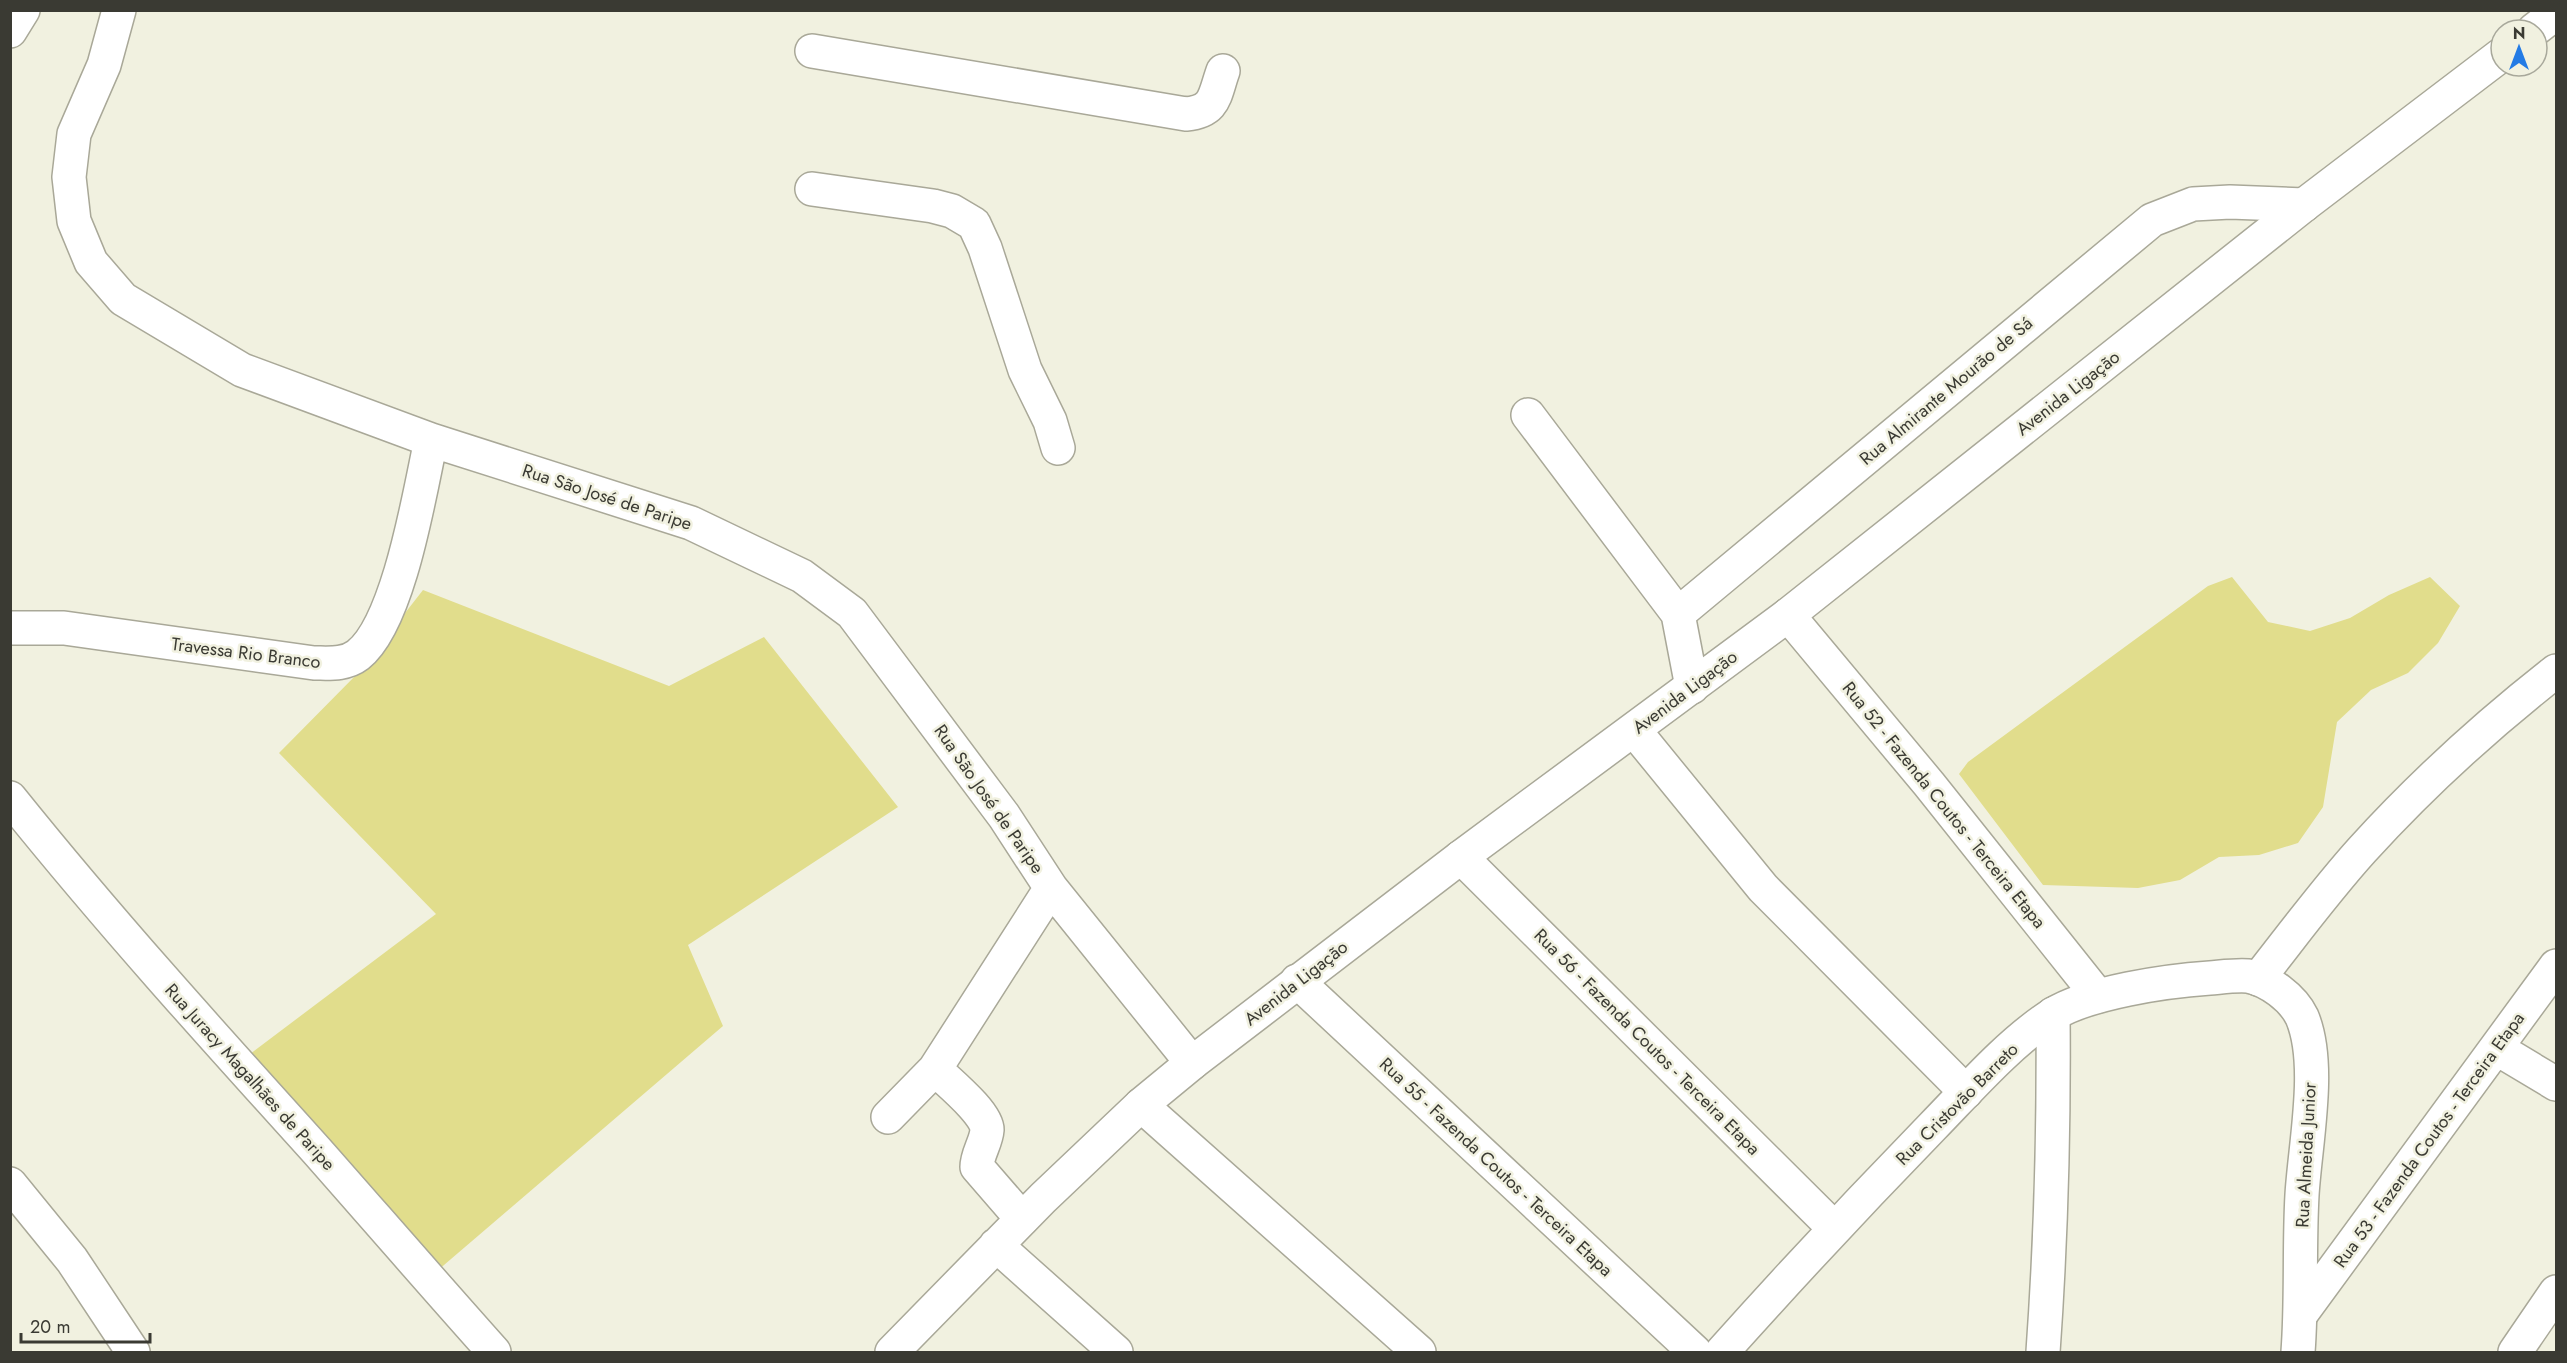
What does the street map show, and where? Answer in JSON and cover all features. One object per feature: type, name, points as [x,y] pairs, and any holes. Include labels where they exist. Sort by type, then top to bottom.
[{"type":"street","points":[[10,31],[23,10]]},
{"type":"street","name":"Rua São José de Paripe","points":[[119,10],[104,65],[74,134],[69,177],[75,221],[91,262],[123,299],[242,370],[431,440],[691,523],[802,576],[852,613],[1004,816],[1052,888],[1192,1063]]},
{"type":"street","points":[[812,51],[1186,114],[1206,110],[1212,103],[1222,70]]},
{"type":"street","name":"Avenida Ligação","points":[[892,1353],[1022,1219],[1141,1105],[1192,1063],[1461,857],[1788,615],[2304,205],[2489,65]]},
{"type":"street","points":[[812,189],[933,206],[952,211],[974,224],[985,248],[1025,370],[1050,421],[1058,448]]},
{"type":"street","name":"Rua Almirante Mourão de Sá","points":[[1678,614],[2152,220],[2193,204],[2230,202],[2304,205]]},
{"type":"street","points":[[1528,415],[1678,614],[1692,687]]},
{"type":"street","name":"Travessa Rio Branco","points":[[10,628],[64,628],[314,663],[343,663],[357,656],[369,643],[388,606],[401,573],[431,440]]},
{"type":"street","name":"Rua 52 - Fazenda Coutos - Terceira Etapa","points":[[1788,615],[1929,784],[2098,996]]},
{"type":"street","points":[[2258,979],[2369,843],[2435,775],[2556,671]]},
{"type":"street","points":[[1634,730],[1763,888],[1966,1092]]},
{"type":"street","name":"Rua Juracy Magalhães de Paripe","points":[[10,798],[86,892],[201,1024],[494,1353]]},
{"type":"street","name":"Rua 56 - Fazenda Coutos - Terceira Etapa","points":[[1461,857],[1834,1228]]},
{"type":"street","points":[[888,1117],[935,1069],[1052,888]]},
{"type":"street","name":"Rua 53 - Fazenda Coutos - Terceira Etapa","points":[[2301,1314],[2556,966]]},
{"type":"street","name":"Rua Cristovão Barreto","points":[[1722,1353],[1834,1228],[1966,1092],[2017,1043],[2054,1014],[2098,996],[2174,982],[2244,976],[2258,979]]},
{"type":"street","name":"Rua Almeida Junior","points":[[2258,979],[2285,994],[2301,1016],[2310,1043],[2311,1085],[2302,1198],[2301,1314],[2298,1353]]},
{"type":"street","name":"Rua 55 - Fazenda Coutos - Terceira Etapa","points":[[1297,981],[1695,1353]]},
{"type":"street","points":[[2043,1353],[2049,1270],[2054,1117],[2054,1014]]},
{"type":"street","points":[[2496,1048],[2556,1084]]},
{"type":"street","points":[[935,1069],[984,1118],[987,1132],[977,1160],[977,1167],[1022,1219]]},
{"type":"street","points":[[1141,1105],[1419,1353]]},
{"type":"street","points":[[10,1184],[72,1260],[134,1353]]},
{"type":"street","points":[[996,1245],[1116,1353]]},
{"type":"street","points":[[2515,1353],[2556,1292]]},
{"type":"shaded area","points":[[2232,577],[2268,622],[2310,631],[2350,618],[2389,595],[2430,577],[2460,606],[2438,643],[2408,673],[2371,690],[2337,722],[2323,807],[2298,843],[2259,855],[2219,857],[2180,880],[2138,888],[2043,885],[1959,774],[1968,762],[2208,586]]},
{"type":"shaded area","points":[[423,590],[669,686],[764,637],[898,807],[688,945],[723,1026],[430,1277],[234,1066],[436,914],[279,753],[359,672]]}]
